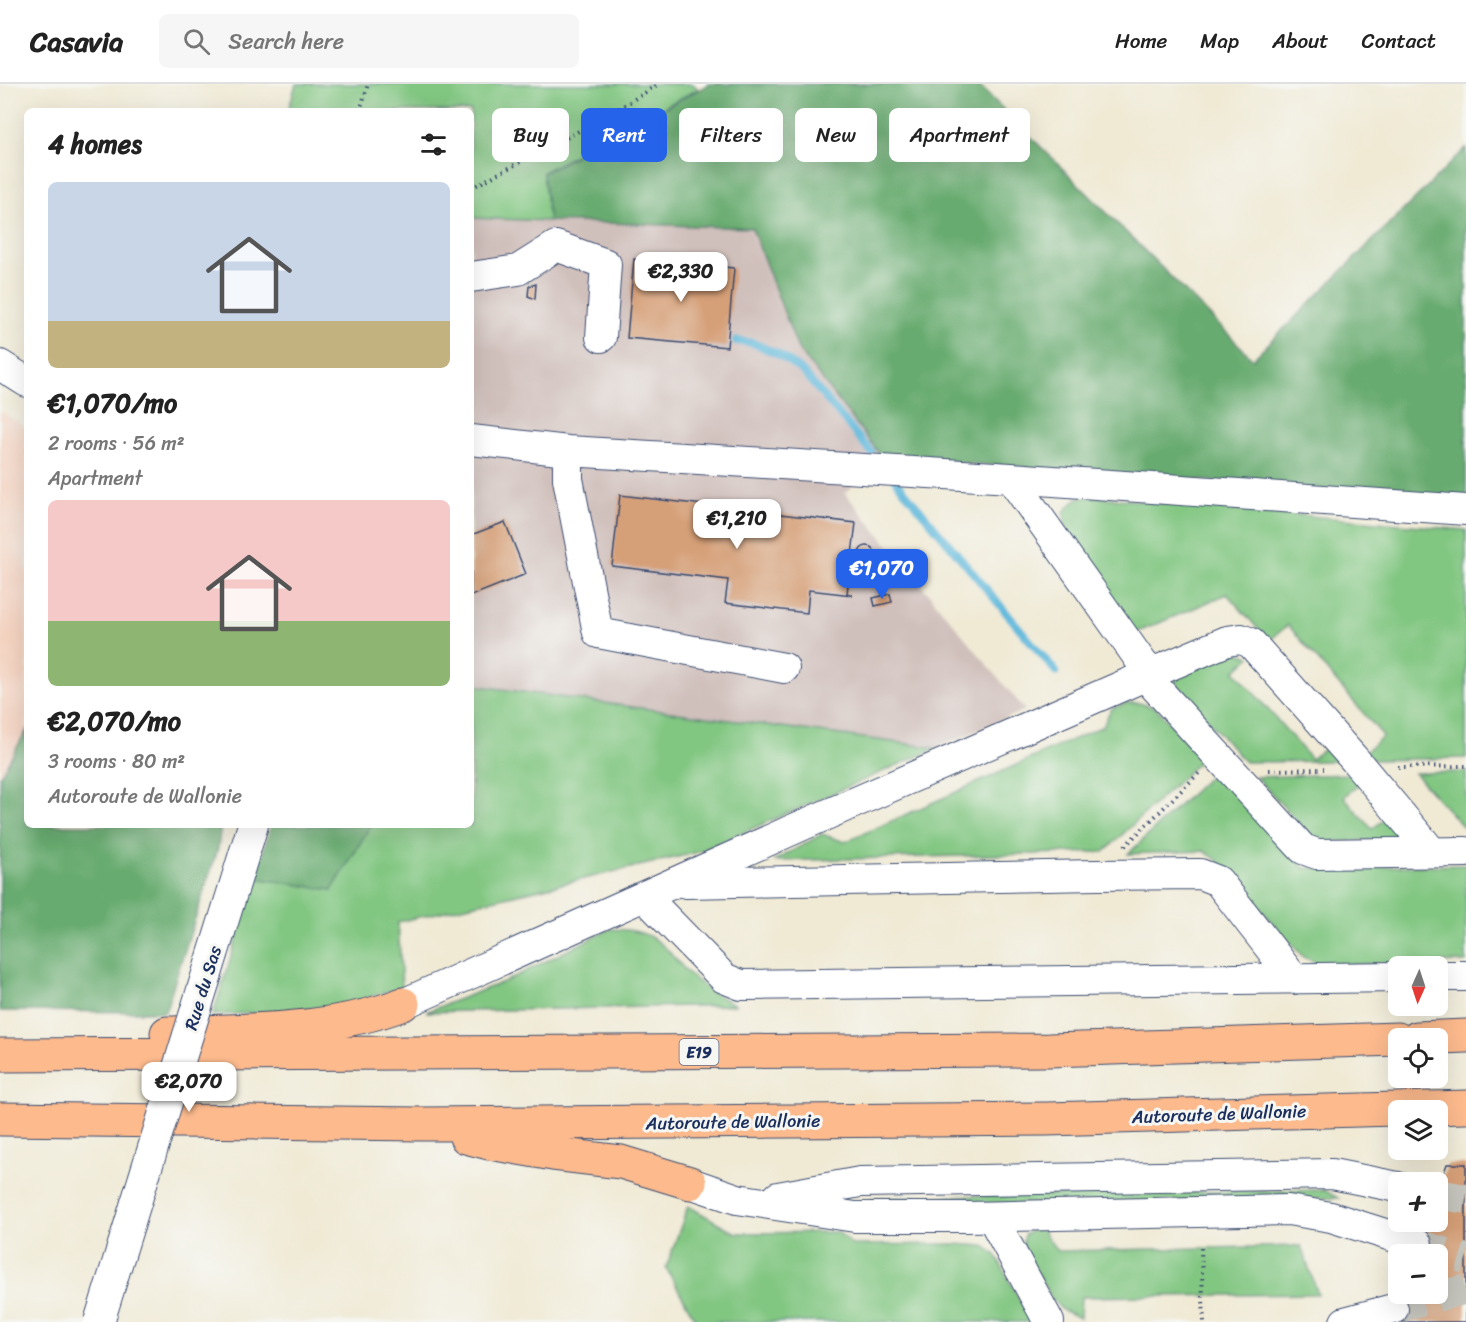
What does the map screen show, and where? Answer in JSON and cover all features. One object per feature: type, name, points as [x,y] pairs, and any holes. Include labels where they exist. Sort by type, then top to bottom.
[{"type":"highway","points":[[0,1041],[271,1028],[327,1023],[382,1012],[403,1004]]},
{"type":"highway","points":[[1448,1037],[1466,1036]]},
{"type":"highway","name":"E19","points":[[0,1055],[1049,1050],[1388,1039]]},
{"type":"highway","name":"Autoroute de Wallonie","points":[[0,1119],[421,1124],[1047,1119],[1466,1107]]},
{"type":"highway","points":[[421,1124],[489,1143],[621,1162],[690,1183]]},
{"type":"street","points":[[474,277],[518,270],[556,246],[606,264],[601,337]]},
{"type":"street","points":[[0,365],[24,380]]},
{"type":"street","points":[[474,440],[568,451],[1011,478],[1466,510]]},
{"type":"street","points":[[568,451],[568,479],[598,633],[784,668]]},
{"type":"street","points":[[1011,478],[1148,675],[1303,849],[1317,854],[1466,852]]},
{"type":"street","points":[[403,1004],[803,825],[1227,641],[1241,639],[1251,643],[1343,746],[1432,852]]},
{"type":"street","name":"Rue du Sas","points":[[99,1322],[252,828]]},
{"type":"street","points":[[673,883],[1200,874],[1218,881],[1294,979]]},
{"type":"street","points":[[644,896],[724,978],[741,986],[1388,977]]},
{"type":"street","points":[[1448,976],[1466,976]]},
{"type":"street","points":[[755,1201],[860,1182],[1332,1174],[1388,1185]]},
{"type":"street","points":[[690,1183],[737,1199],[855,1217],[992,1217],[1288,1210],[1331,1217],[1417,1244]]},
{"type":"street","points":[[992,1217],[1049,1322]]},
{"type":"street","points":[[1345,1322],[1393,1309]]},
{"type":"path","points":[[361,108],[368,84]]},
{"type":"path","points":[[474,186],[600,120],[659,84]]},
{"type":"path","points":[[1201,1248],[1204,1322]]},
{"type":"shaded area","points":[[474,218],[752,228],[801,353],[882,457],[845,493],[1025,710],[937,748],[474,685]]},
{"type":"shaded area","points":[[0,411],[24,426],[24,828],[26,828],[0,960]]},
{"type":"green space","points":[[296,84],[693,84],[698,89],[663,108],[581,108],[581,152],[569,158],[569,108],[492,108],[492,162],[562,162],[543,172],[549,221],[474,218],[474,108],[289,108]]},
{"type":"green space","points":[[709,84],[978,84],[1002,108],[889,108],[889,162],[1030,162],[1030,136],[1253,359],[1466,148],[1466,500],[882,457],[798,349],[752,228],[549,221],[543,173],[564,162],[569,162],[569,159],[581,153],[581,162],[667,162],[667,108],[664,108]]},
{"type":"green space","points":[[1097,497],[1466,530],[1466,758],[1373,760],[1365,752],[1383,736],[1288,625],[1269,641],[1227,594],[1131,635],[1065,527],[1064,512],[1077,498]]},
{"type":"green space","points":[[1235,651],[1250,657],[1235,671],[1311,759],[1327,747],[1340,761],[1245,762],[1177,686],[1175,680],[1179,675]]},
{"type":"green space","points":[[474,685],[937,748],[699,852],[398,922],[402,987],[351,1003],[294,1011],[213,1015],[255,878],[332,890],[369,828],[474,828]]},
{"type":"green space","points":[[1127,703],[1139,703],[1156,708],[1202,759],[1104,852],[774,861],[822,834],[845,842],[1103,726],[1111,709]]},
{"type":"green space","points":[[24,735],[24,828],[221,828],[218,848],[165,1012],[0,1011],[0,776]]},
{"type":"green space","points":[[1466,772],[1466,830],[1414,773]]},
{"type":"green space","points":[[1352,774],[1359,784],[1344,797],[1372,829],[1387,817],[1397,829],[1396,839],[1325,842],[1313,838],[1256,777]]},
{"type":"green space","points":[[1208,778],[1225,778],[1304,868],[1466,865],[1466,962],[1448,962],[1448,956],[1388,956],[1388,964],[1321,965],[1303,957],[1217,860],[1204,851],[1128,854]]},
{"type":"green space","points":[[270,828],[369,828],[332,890],[255,878]]},
{"type":"green space","points":[[610,929],[634,931],[656,940],[700,984],[736,1005],[426,1012],[506,981]]},
{"type":"green space","points":[[1324,1190],[1338,1198],[872,1207],[872,1198]]},
{"type":"green space","points":[[688,1206],[736,1233],[838,1232],[852,1245],[984,1246],[996,1255],[1031,1322],[697,1322],[666,1268]]},
{"type":"green space","points":[[1040,1227],[1057,1251],[1301,1246],[1318,1294],[1081,1297],[1080,1318],[1062,1310],[1052,1299],[1022,1246],[1024,1235]]},
{"type":"building","points":[[634,259],[734,268],[727,347],[627,338]]},
{"type":"building","points":[[536,284],[535,299],[528,296],[529,286]]},
{"type":"building","points":[[620,495],[856,523],[847,593],[852,595],[809,590],[807,613],[725,603],[728,580],[612,566]]},
{"type":"building","points":[[505,522],[526,574],[474,595],[474,534]]},
{"type":"building","points":[[867,546],[875,554],[867,562],[859,554]]},
{"type":"building","points":[[890,594],[892,602],[875,606],[873,598]]},
{"type":"building","points":[[1447,1164],[1466,1164],[1466,1322],[1388,1322],[1395,1304],[1448,1304],[1448,1244],[1418,1244],[1422,1232],[1448,1232],[1448,1172],[1444,1172]]},
{"type":"waterway","points":[[736,341],[753,343],[778,354],[802,371],[871,452]]},
{"type":"waterway","points":[[896,481],[1056,672]]},
{"type":"tunnel","points":[[1448,1196],[1466,1199]]},
{"type":"tunnel","points":[[1448,1253],[1466,1259]]},
{"type":"tunnel","points":[[1393,1309],[1466,1289]]}]
